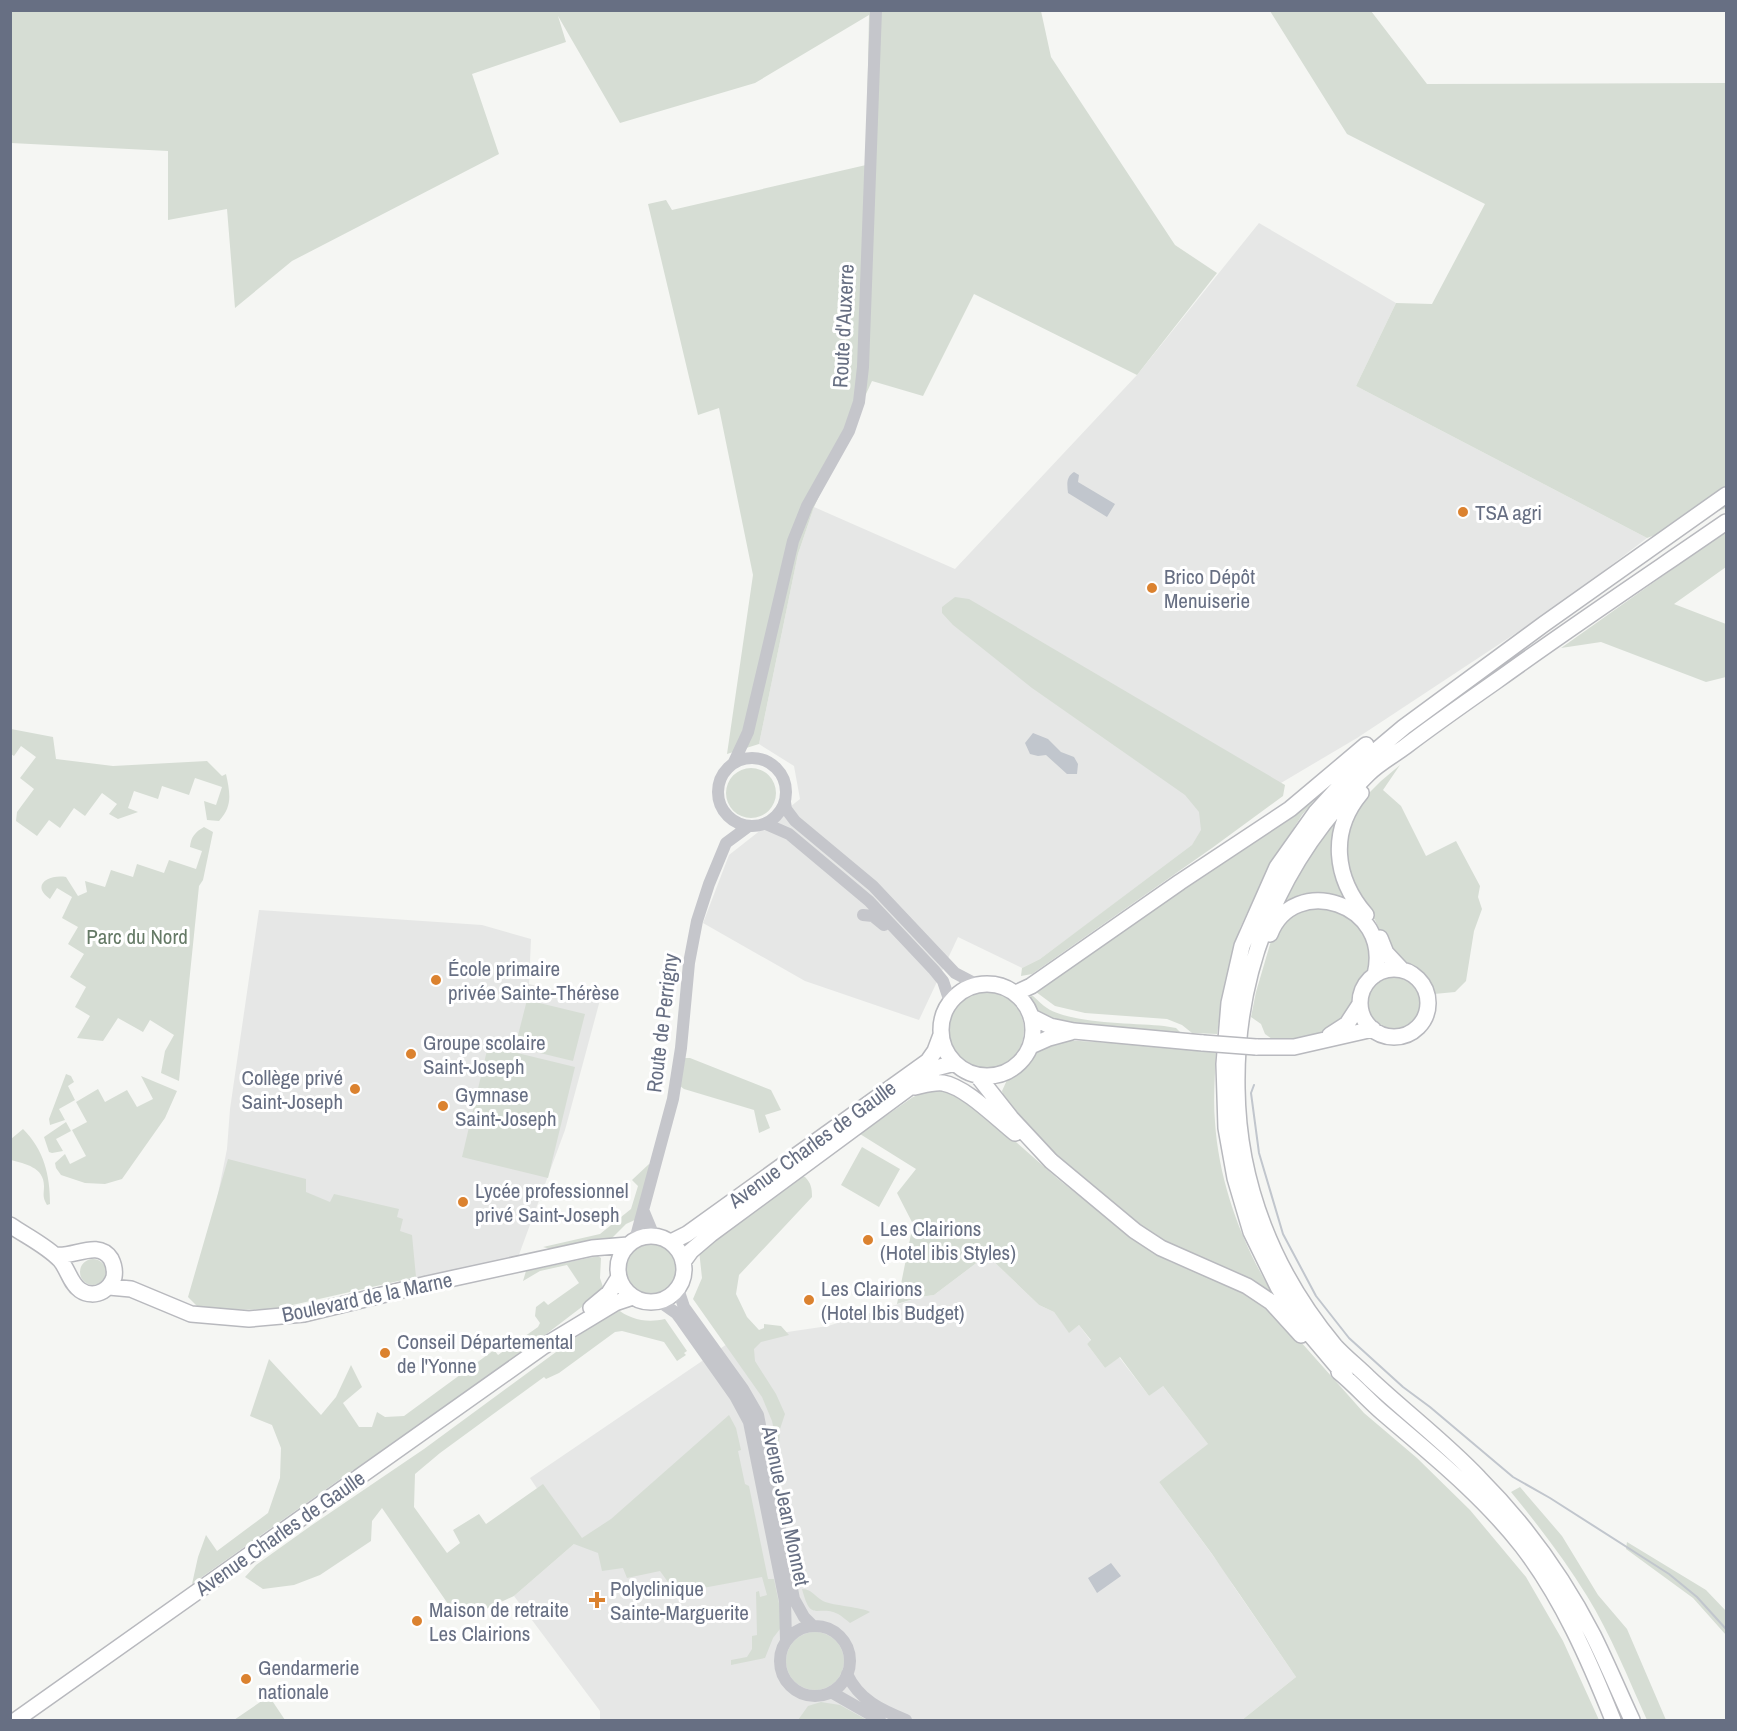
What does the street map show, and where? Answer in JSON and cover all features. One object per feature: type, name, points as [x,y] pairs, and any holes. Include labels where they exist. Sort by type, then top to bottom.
[{"type":"main road","points":[[1612,1719],[1583,1649],[1550,1589],[1522,1547],[1485,1504],[1454,1474],[1381,1411],[1346,1377],[1308,1332],[1278,1287],[1251,1232],[1235,1178],[1227,1128],[1224,1064],[1229,1003],[1242,946],[1277,867],[1316,812],[1360,764],[1404,727],[1544,624],[1726,495]]},
{"type":"main road","points":[[1630,1720],[1594,1637],[1564,1582],[1506,1506],[1476,1474],[1337,1348],[1295,1291],[1275,1254],[1257,1209],[1242,1155],[1237,1115],[1239,1028],[1257,945],[1287,878],[1326,821],[1370,772],[1726,522]]},
{"type":"main road","points":[[1016,993],[1031,986],[1170,888],[1290,809],[1364,747],[1526,631],[1544,624]]},
{"type":"main road","points":[[1401,969],[1387,969],[1375,975],[1361,993],[1360,1004],[1366,1022],[1373,1029],[1392,1037],[1402,1036],[1419,1026],[1428,1008],[1425,988],[1419,980],[1401,969],[1386,953],[1374,924],[1358,906],[1345,883],[1338,853],[1341,830],[1354,801],[1374,777],[1437,723]]},
{"type":"main road","points":[[1237,1115],[1250,1001],[1259,963],[1274,924],[1285,913],[1312,902],[1325,900],[1343,906],[1356,913],[1369,927],[1377,956],[1375,975]]},
{"type":"main road","points":[[990,983],[1004,986],[1016,993],[1026,1004],[1032,1017],[1034,1032],[1025,1058],[1010,1070],[991,1076],[977,1075],[961,1068],[944,1046],[941,1035],[944,1012],[950,1002],[966,988],[990,983]]},
{"type":"main road","points":[[1325,1039],[1347,1024],[1360,1004]]},
{"type":"main road","points":[[1032,1017],[1050,1026],[1074,1031],[1256,1047],[1294,1047],[1373,1029]]},
{"type":"main road","points":[[1031,1046],[1074,1031]]},
{"type":"main road","name":"Avenue Charles de Gaulle","points":[[671,1242],[687,1234],[928,1061],[941,1035]]},
{"type":"main road","name":"Avenue Charles de Gaulle","points":[[683,1262],[691,1251],[711,1234],[936,1068],[955,1063]]},
{"type":"main road","points":[[977,1075],[1011,1118],[1051,1161]]},
{"type":"main road","points":[[909,1089],[930,1083],[942,1083],[955,1087],[1152,1243],[1246,1286],[1271,1302],[1322,1358],[1346,1377]]},
{"type":"main road","points":[[10,1225],[56,1255],[73,1283],[86,1293],[102,1292],[112,1280],[112,1261],[100,1250],[56,1255]]},
{"type":"main road","points":[[606,1249],[619,1270],[622,1285],[633,1297],[650,1302],[659,1301],[673,1294],[678,1289],[684,1271],[681,1254],[671,1242],[654,1236],[631,1243],[622,1253],[619,1270]]},
{"type":"main road","name":"Boulevard de la Marne","points":[[112,1280],[191,1314],[249,1319],[304,1314],[592,1248],[606,1249],[631,1243]]},
{"type":"main road","points":[[70,1276],[71,1266],[79,1253]]},
{"type":"main road","name":"Avenue Charles de Gaulle","points":[[544,1347],[609,1293],[619,1270]]},
{"type":"main road","name":"Avenue Charles de Gaulle","points":[[16,1720],[544,1347],[615,1302],[633,1297]]},
{"type":"street","name":"Route d'Auxerre","points":[[734,762],[748,732],[793,541],[807,506],[849,431],[859,402],[863,367],[876,10]]},
{"type":"street","points":[[748,732],[751,751],[758,758]]},
{"type":"street","points":[[950,1002],[943,981],[869,901],[789,834],[766,824],[749,826],[736,823],[728,817],[719,805],[717,792],[719,780],[725,770],[734,762],[745,758],[758,758],[766,760],[779,771],[785,781],[786,808],[795,821],[873,886],[955,973],[978,985]]},
{"type":"street","points":[[766,824],[781,811],[785,802]]},
{"type":"street","name":"Route de Perrigny","points":[[631,1243],[644,1211],[676,1086],[691,944],[709,884],[726,843],[728,817]]},
{"type":"street","points":[[726,843],[749,826]]},
{"type":"street","points":[[863,915],[873,916],[924,959]]},
{"type":"street","points":[[644,1211],[645,1219],[654,1236]]},
{"type":"street","name":"Avenue Jean Monnet","points":[[678,1289],[684,1307],[743,1389],[758,1415],[794,1599],[804,1617],[813,1626]]},
{"type":"street","name":"Avenue Jean Monnet","points":[[659,1301],[676,1313],[682,1321],[735,1396],[749,1422],[785,1602],[786,1641]]},
{"type":"street","points":[[848,1674],[838,1688],[831,1692],[812,1696],[801,1694],[784,1678],[780,1659],[786,1641],[793,1634],[813,1626],[834,1631],[842,1640],[849,1656],[848,1674],[855,1688],[868,1702],[906,1720]]},
{"type":"street","points":[[831,1692],[880,1720]]},
{"type":"shaded area","points":[[1259,223],[1396,303],[1356,386],[1647,538],[1563,602],[1357,738],[1269,790],[1040,959],[1022,968],[958,937],[919,1020],[805,981],[703,923],[729,855],[800,799],[794,766],[759,744],[798,554],[814,507],[955,569],[1137,375]]},
{"type":"shaded area","points":[[1074,472],[1079,475],[1078,482],[1115,504],[1107,517],[1068,493],[1068,478]]},
{"type":"shaded area","points":[[1033,733],[1048,739],[1061,752],[1074,757],[1078,764],[1077,774],[1067,774],[1046,755],[1030,754],[1025,743]]},
{"type":"shaded area","name":"Groupe scolaire Saint-Joseph","points":[[259,910],[482,925],[531,939],[529,984],[600,1000],[565,1130],[517,1260],[292,1299],[217,1199],[227,1149],[230,1109]]},
{"type":"shaded area","points":[[987,1255],[1039,1305],[1054,1312],[1069,1332],[1079,1325],[1091,1341],[1087,1344],[1105,1368],[1119,1357],[1149,1396],[1162,1385],[1209,1445],[1159,1482],[1288,1658],[1228,1578],[1296,1677],[1242,1720],[600,1720],[600,1711],[514,1596],[574,1544],[530,1478],[733,1340],[828,1326],[934,1295]]},
{"type":"shaded area","points":[[1111,1563],[1121,1576],[1097,1593],[1088,1578]]},
{"type":"green space","points":[[11,11],[1041,11],[1051,57],[1175,245],[1217,273],[1137,375],[974,294],[923,396],[872,381],[814,507],[798,554],[759,744],[727,754],[753,575],[719,408],[698,415],[648,204],[666,200],[672,210],[866,165],[869,15],[755,83],[620,123],[558,16],[566,42],[472,74],[499,154],[292,261],[235,308],[227,209],[168,220],[168,151],[11,143]]},
{"type":"green space","points":[[1270,11],[1371,11],[1427,84],[1726,83],[1726,508],[1647,538],[1356,386],[1396,303],[1432,304],[1485,204],[1347,134]]},
{"type":"green space","points":[[1726,531],[1726,567],[1674,604],[1726,624],[1726,677],[1706,682],[1601,642],[1561,648]]},
{"type":"green space","points":[[955,597],[969,599],[1285,785],[1283,796],[1032,974],[1021,976],[1022,968],[1040,959],[1192,845],[1201,830],[1199,812],[1185,795],[1032,688],[953,625],[942,613],[942,607]]},
{"type":"green space","points":[[11,729],[53,737],[56,759],[113,766],[207,761],[222,776],[226,774],[229,793],[227,810],[219,821],[207,820],[204,801],[216,805],[222,787],[195,778],[189,795],[162,786],[158,799],[134,791],[128,808],[138,812],[118,819],[109,814],[117,804],[102,793],[85,816],[74,808],[60,828],[49,820],[37,836],[16,821],[17,812],[34,789],[20,778],[36,757],[21,746],[14,756],[11,754]]},
{"type":"green space","points":[[1400,765],[1383,790],[1401,806],[1426,856],[1456,841],[1480,886],[1478,897],[1482,909],[1474,931],[1466,981],[1455,992],[1434,994],[1419,971],[1398,963],[1389,954],[1375,920],[1364,907],[1345,867],[1347,827],[1359,803]]},
{"type":"green space","points":[[751,768],[769,775],[776,793],[769,811],[751,818],[733,811],[726,793],[733,775]]},
{"type":"green space","points":[[1323,790],[1302,815],[1266,872],[1240,928],[1226,978],[1217,1034],[1192,1033],[1182,1025],[1167,1019],[1085,1013],[1055,1006],[1036,992]]},
{"type":"green space","points":[[1344,811],[1350,901],[1274,915],[1324,835]]},
{"type":"green space","name":"Parc du Nord","points":[[204,827],[213,832],[203,880],[199,886],[179,1081],[161,1073],[165,1051],[174,1035],[150,1020],[143,1032],[118,1018],[103,1041],[77,1038],[90,1016],[75,1007],[86,987],[70,977],[84,954],[68,944],[78,927],[62,918],[72,897],[57,888],[50,899],[44,894],[42,885],[54,877],[66,877],[78,896],[87,892],[85,881],[105,887],[111,870],[133,877],[137,864],[164,873],[169,860],[196,869],[202,851],[190,847],[194,835]]},
{"type":"green space","points":[[1315,905],[1343,911],[1368,938],[1372,955],[1369,967],[1355,985],[1349,1015],[1332,1031],[1302,1039],[1272,1039],[1265,1034],[1261,1024],[1251,1017],[1273,934],[1295,913]]},
{"type":"green space","points":[[1388,977],[1398,977],[1408,981],[1416,989],[1420,1004],[1416,1019],[1408,1027],[1398,1031],[1388,1031],[1378,1027],[1370,1019],[1366,1009],[1366,999],[1370,989],[1378,981]]},
{"type":"green space","points":[[985,991],[1000,994],[1013,1002],[1021,1015],[1024,1030],[1021,1045],[1013,1058],[1000,1066],[985,1069],[970,1066],[957,1058],[949,1045],[946,1030],[949,1015],[957,1002],[970,994]]},
{"type":"green space","points":[[1030,996],[1047,1008],[1071,1017],[1176,1028],[1184,1036],[1130,1033],[1065,1023],[1039,1012]]},
{"type":"green space","points":[[527,1000],[585,1014],[573,1061],[515,1047]]},
{"type":"green space","points":[[1064,1040],[1209,1049],[1216,1053],[1214,1113],[1221,1168],[1242,1234],[1274,1296],[1157,1241],[1071,1171],[1008,1110],[1002,1091],[1007,1080],[1026,1068],[1041,1046]]},
{"type":"green space","points":[[488,1046],[575,1067],[548,1178],[462,1157]]},
{"type":"green space","points":[[685,1058],[771,1090],[781,1110],[765,1115],[770,1128],[759,1133],[754,1110],[680,1086]]},
{"type":"green space","points":[[66,1074],[71,1076],[74,1082],[68,1086],[75,1100],[59,1109],[65,1120],[50,1125],[49,1119]]},
{"type":"green space","points":[[141,1076],[177,1091],[165,1118],[122,1179],[105,1184],[85,1183],[61,1175],[55,1163],[65,1154],[70,1164],[86,1156],[72,1130],[87,1122],[76,1102],[98,1089],[105,1102],[127,1090],[137,1107],[153,1099]]},
{"type":"green space","points":[[933,1089],[953,1092],[992,1121],[1058,1179],[1141,1245],[1171,1262],[1243,1292],[1276,1314],[1364,1413],[1417,1458],[1470,1510],[1526,1577],[1563,1641],[1599,1720],[1242,1720],[1296,1677],[1212,1554],[1159,1482],[1208,1444],[1163,1386],[1149,1396],[1120,1357],[1105,1368],[1087,1344],[1091,1340],[1079,1325],[1069,1333],[1054,1312],[1039,1305],[987,1255],[934,1295],[897,1304],[913,1224],[897,1193],[916,1169],[860,1134],[913,1097]]},
{"type":"green space","points":[[66,1122],[71,1131],[56,1139],[63,1151],[49,1152],[44,1137]]},
{"type":"green space","points":[[23,1129],[41,1154],[49,1183],[50,1204],[47,1205],[44,1200],[41,1174],[33,1167],[11,1160],[11,1139]]},
{"type":"green space","points":[[862,1147],[900,1169],[879,1207],[841,1185]]},
{"type":"green space","points":[[228,1159],[306,1179],[306,1192],[330,1202],[334,1194],[399,1209],[397,1217],[403,1219],[400,1231],[412,1235],[416,1277],[275,1309],[226,1310],[197,1306],[188,1297]]},
{"type":"green space","points":[[649,1164],[651,1168],[637,1219],[626,1224],[610,1240],[554,1250],[543,1247],[600,1234],[631,1209],[638,1186],[632,1180]]},
{"type":"green space","points":[[801,1176],[805,1177],[810,1184],[812,1197],[739,1275],[736,1294],[747,1317],[759,1330],[764,1328],[764,1324],[781,1326],[789,1335],[761,1342],[754,1349],[755,1361],[776,1394],[785,1414],[780,1429],[779,1444],[777,1444],[772,1421],[762,1397],[693,1299],[702,1278],[699,1250],[741,1222]]},
{"type":"green space","points":[[651,1243],[661,1245],[669,1251],[675,1259],[677,1269],[675,1279],[669,1287],[661,1293],[651,1295],[641,1293],[633,1287],[627,1279],[625,1269],[627,1259],[633,1251],[641,1245]]},
{"type":"green space","points":[[598,1256],[601,1258],[600,1278],[604,1290],[507,1364],[356,1472],[353,1470],[192,1584],[206,1535],[217,1551],[268,1513],[280,1478],[281,1448],[272,1425],[250,1416],[269,1359],[321,1415],[336,1397],[351,1365],[362,1387],[343,1403],[359,1427],[372,1427],[377,1412],[385,1417],[404,1416],[494,1350],[498,1355],[538,1327],[540,1323],[535,1316],[536,1307],[544,1301],[548,1305],[579,1283],[567,1265],[540,1271],[523,1281],[526,1271]]},
{"type":"green space","points":[[93,1259],[102,1263],[106,1272],[102,1281],[93,1285],[84,1281],[80,1272],[84,1263]]},
{"type":"green space","points":[[616,1308],[639,1320],[665,1319],[687,1351],[684,1353],[686,1355],[677,1361],[664,1342],[622,1331],[615,1332],[559,1373],[546,1379],[544,1377],[415,1474],[414,1507],[447,1553],[460,1543],[453,1530],[479,1514],[486,1524],[543,1484],[582,1538],[611,1519],[729,1415],[736,1428],[741,1450],[738,1451],[745,1484],[749,1486],[768,1579],[774,1579],[780,1608],[780,1629],[773,1638],[765,1658],[731,1665],[731,1660],[747,1657],[752,1649],[752,1636],[757,1635],[756,1592],[759,1591],[760,1597],[767,1595],[762,1577],[676,1593],[660,1571],[627,1578],[623,1568],[602,1571],[598,1553],[574,1544],[514,1596],[484,1610],[457,1617],[382,1508],[372,1521],[371,1541],[320,1575],[294,1585],[263,1589],[245,1577],[256,1565],[424,1449]]},
{"type":"green space","points":[[1520,1487],[1562,1536],[1598,1595],[1627,1629],[1666,1720],[1647,1720],[1596,1611],[1570,1569],[1511,1492]]},
{"type":"green space","points":[[1627,1542],[1706,1590],[1726,1611],[1726,1635],[1693,1598],[1626,1549]]},
{"type":"green space","points":[[802,1589],[808,1590],[828,1603],[870,1612],[850,1623],[831,1611],[812,1610],[805,1600]]},
{"type":"green space","points":[[809,1632],[821,1632],[836,1640],[844,1655],[844,1667],[836,1682],[821,1690],[809,1690],[794,1682],[786,1667],[786,1655],[794,1640]]},
{"type":"green space","points":[[269,1696],[285,1720],[234,1720]]},
{"type":"green space","points":[[821,1702],[840,1705],[867,1720],[798,1720],[808,1706]]},
{"type":"waterway","points":[[1254,1085],[1251,1093],[1259,1153],[1283,1234],[1316,1296],[1349,1338],[1403,1387],[1513,1477],[1669,1574],[1697,1597],[1726,1629]]},
{"type":"place","name":"TSA agri","points":[[1463,512]]},
{"type":"place","name":"Brico Dépôt Menuiserie","points":[[1152,588]]},
{"type":"place","name":"École primaire privée Sainte-Thérèse","points":[[436,980]]},
{"type":"place","name":"Groupe scolaire Saint-Joseph","points":[[411,1054]]},
{"type":"place","name":"Collège privé Saint-Joseph","points":[[355,1089]]},
{"type":"place","name":"Gymnase Saint-Joseph","points":[[443,1106]]},
{"type":"place","name":"Lycée professionnel privé Saint-Joseph","points":[[463,1202]]},
{"type":"place","name":"Les Clairions (Hotel ibis Styles)","points":[[868,1240]]},
{"type":"place","name":"Les Clairions (Hotel Ibis Budget)","points":[[809,1300]]},
{"type":"place","name":"Conseil Départemental de l'Yonne","points":[[385,1353]]},
{"type":"place","name":"Polyclinique Sainte-Marguerite","points":[[597,1600]]},
{"type":"place","name":"Maison de retraite Les Clairions","points":[[417,1621]]},
{"type":"place","name":"Gendarmerie nationale","points":[[246,1679]]}]
